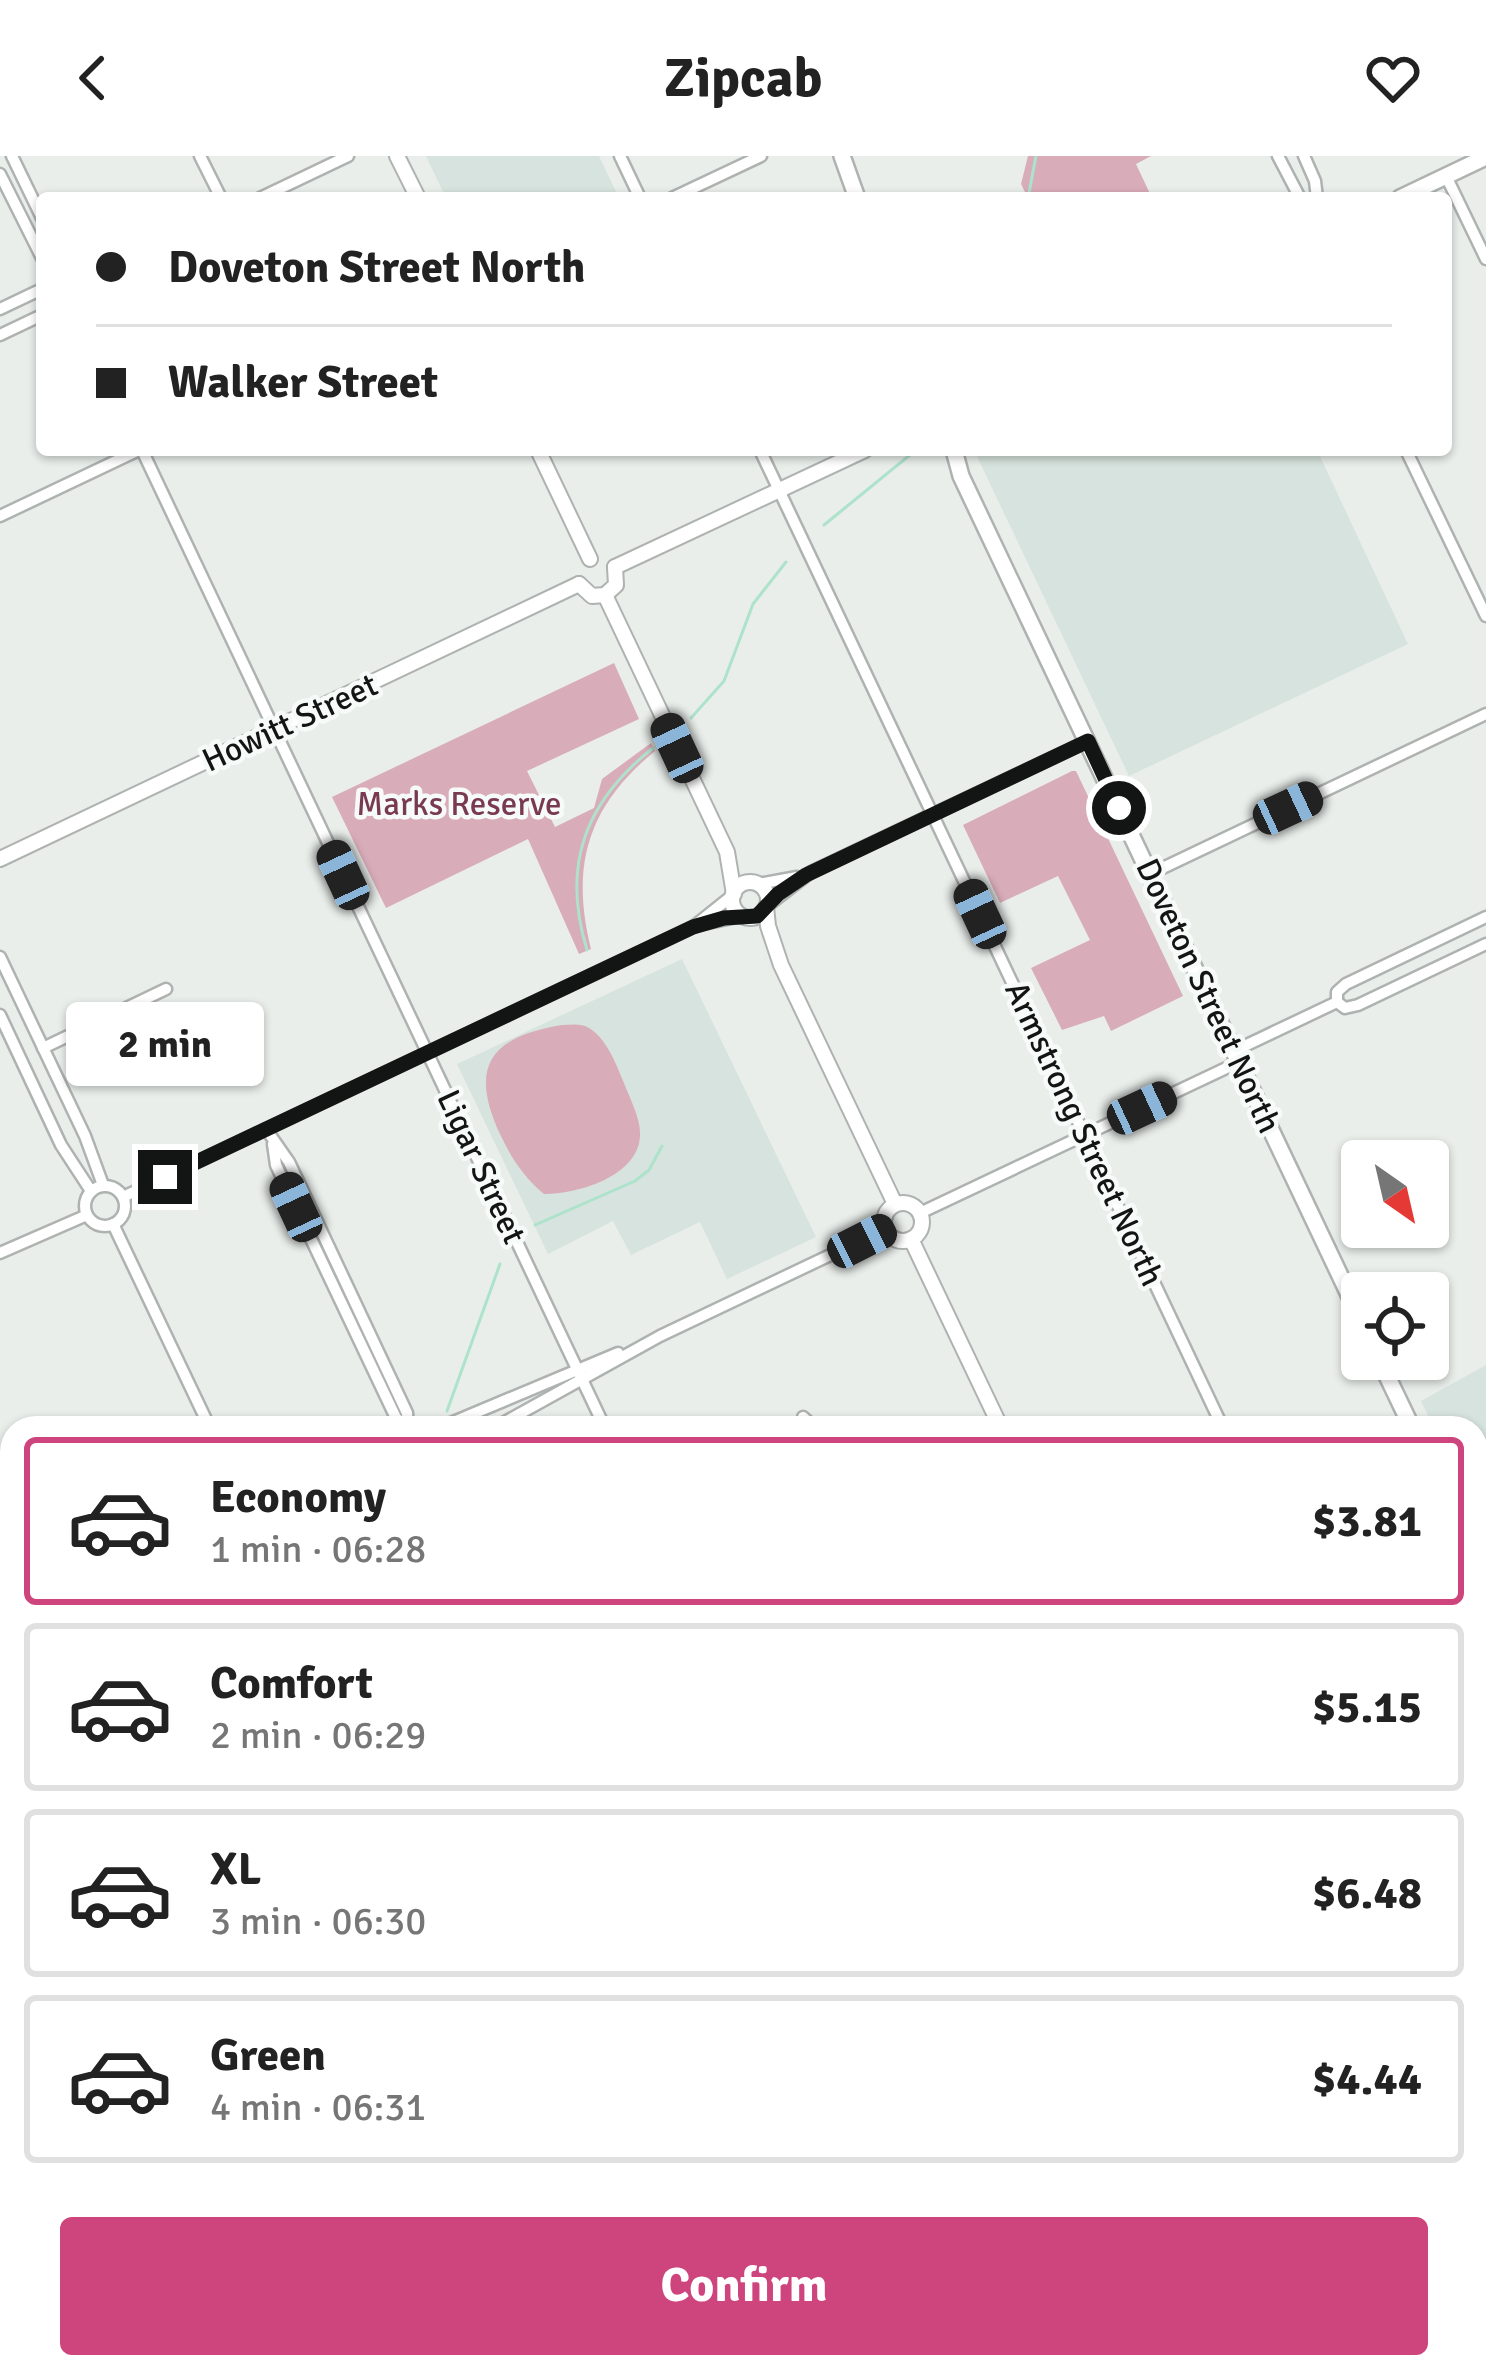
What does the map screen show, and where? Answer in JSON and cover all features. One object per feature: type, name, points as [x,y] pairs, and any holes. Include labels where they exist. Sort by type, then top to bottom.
[{"type":"main road","points":[[842,156],[854,192]]},
{"type":"main road","points":[[1413,192],[1486,157]]},
{"type":"main road","name":"Doveton Street North","points":[[946,456],[961,476]]},
{"type":"main road","name":"Doveton Street North","points":[[956,456],[961,476],[1341,1278]]},
{"type":"main road","points":[[1389,1380],[1406,1416]]},
{"type":"street","points":[[12,156],[36,206]]},
{"type":"street","points":[[200,156],[217,192]]},
{"type":"street","points":[[272,192],[347,156]]},
{"type":"street","points":[[398,156],[415,192]]},
{"type":"street","points":[[620,156],[637,192]]},
{"type":"street","points":[[685,192],[761,156]]},
{"type":"street","points":[[1278,156],[1297,192]]},
{"type":"street","points":[[1304,156],[1317,192]]},
{"type":"street","points":[[0,174],[36,232]]},
{"type":"street","points":[[1446,176],[1486,259]]},
{"type":"street","points":[[0,309],[36,292]]},
{"type":"street","points":[[0,335],[36,318]]},
{"type":"street","points":[[0,516],[127,456]]},
{"type":"street","name":"Ligar Street","points":[[143,456],[599,1416]]},
{"type":"street","points":[[541,456],[590,559]]},
{"type":"street","name":"Armstrong Street North","points":[[763,456],[1217,1416]]},
{"type":"street","points":[[615,567],[852,456]]},
{"type":"street","points":[[1409,456],[1486,616]]},
{"type":"street","points":[[604,558],[615,567],[616,585],[605,595],[592,596],[579,584],[578,572],[590,559],[604,558]]},
{"type":"street","name":"Howitt Street","points":[[0,859],[579,584]]},
{"type":"street","points":[[605,595],[727,852],[766,893],[768,926],[781,965],[895,1204]]},
{"type":"street","points":[[1150,874],[1486,714]]},
{"type":"street","points":[[693,927],[742,884],[811,872],[1088,741]]},
{"type":"street","points":[[727,852],[733,906],[781,965]]},
{"type":"street","points":[[123,1197],[693,927],[754,917],[811,872]]},
{"type":"street","points":[[1336,1002],[1337,992],[1350,982],[1486,917]]},
{"type":"street","points":[[1336,1002],[1345,1008],[1358,1005],[1486,944]]},
{"type":"street","points":[[0,957],[85,1136],[97,1188]]},
{"type":"street","points":[[43,1048],[166,989]]},
{"type":"street","points":[[920,1213],[1084,1136],[1336,1002]]},
{"type":"street","points":[[0,1015],[67,1155],[97,1188],[115,1188],[123,1197],[123,1215],[113,1224],[101,1226],[87,1215],[85,1202],[97,1188]]},
{"type":"street","points":[[266,1129],[276,1165],[396,1416]]},
{"type":"street","points":[[895,1204],[909,1204],[920,1213],[920,1229],[911,1239],[896,1240],[885,1229],[884,1216],[895,1204]]},
{"type":"street","points":[[0,1253],[87,1215]]},
{"type":"street","points":[[113,1224],[203,1416]]},
{"type":"street","points":[[471,1416],[580,1375],[885,1229]]},
{"type":"street","points":[[911,1239],[994,1416]]},
{"type":"street","points":[[513,1416],[580,1375]]},
{"type":"shaded area","points":[[426,156],[599,156],[616,192],[443,192]]},
{"type":"shaded area","points":[[977,456],[1320,456],[1408,644],[1129,776]]},
{"type":"shaded area","points":[[682,959],[816,1237],[727,1279],[700,1222],[631,1255],[613,1221],[548,1254],[457,1064]]},
{"type":"shaded area","points":[[1486,1365],[1486,1416],[1428,1416],[1421,1401]]},
{"type":"green space","points":[[1028,156],[1151,156],[1136,164],[1149,192],[1025,192],[1021,184]]},
{"type":"green space","name":"Marks Reserve","points":[[614,663],[639,719],[527,771],[555,827],[594,808],[602,779],[651,743],[655,751],[614,793],[590,839],[583,890],[591,949],[579,954],[528,839],[386,908],[332,797]]},
{"type":"green space","points":[[1072,771],[1183,996],[1111,1031],[1104,1016],[1062,1030],[1031,968],[1090,940],[1058,876],[1000,903],[963,825]]},
{"type":"green space","points":[[586,1026],[606,1045],[635,1109],[640,1136],[629,1162],[604,1180],[573,1191],[544,1194],[519,1167],[500,1134],[486,1090],[487,1073],[502,1047],[537,1030]]},
{"type":"waterway","points":[[1029,192],[1036,156]]},
{"type":"waterway","points":[[824,525],[909,456]]},
{"type":"waterway","points":[[691,718],[724,681],[753,604],[786,562]]},
{"type":"waterway","points":[[587,950],[577,890],[585,837],[610,790],[653,748]]},
{"type":"waterway","points":[[535,1225],[635,1181],[649,1170],[662,1146]]},
{"type":"waterway","points":[[447,1411],[500,1264]]},
{"type":"route","points":[[165,1177],[693,927],[724,918],[757,916],[806,875],[1088,741],[1119,808]]}]
